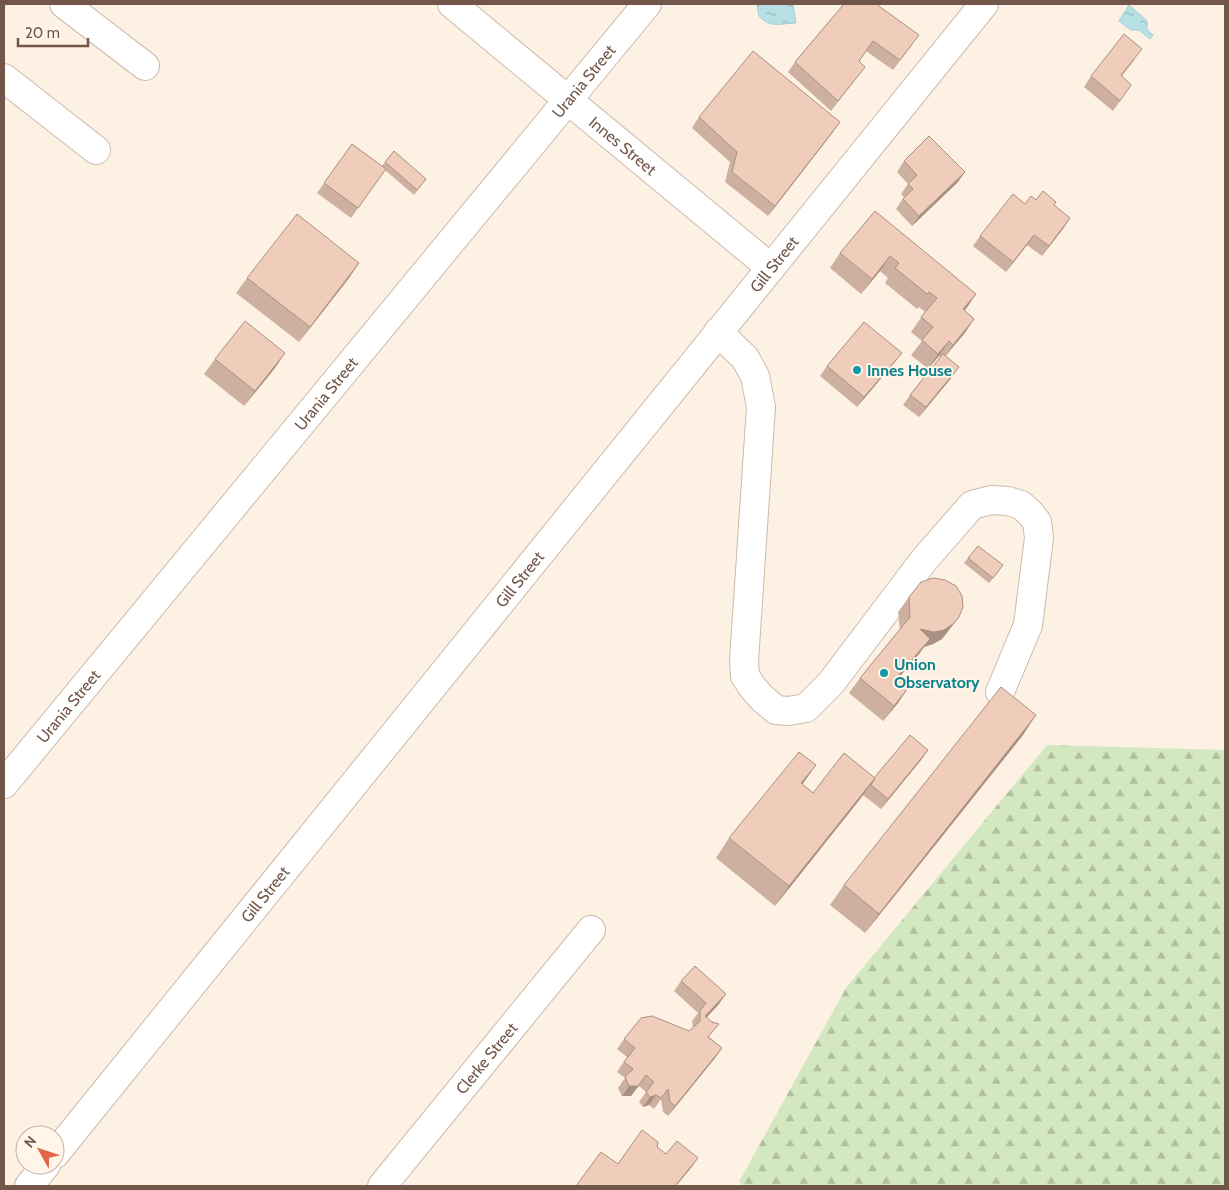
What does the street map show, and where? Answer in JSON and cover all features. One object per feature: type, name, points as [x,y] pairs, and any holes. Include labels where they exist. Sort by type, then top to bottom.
[{"type":"street","points":[[64,4],[145,66]]},
{"type":"street","name":"Innes Street","points":[[452,4],[771,268]]},
{"type":"street","name":"Urania Street","points":[[4,784],[647,4]]},
{"type":"street","name":"Gill Street","points":[[65,1142],[984,4]]},
{"type":"street","points":[[4,78],[96,150]]},
{"type":"street","points":[[718,332],[745,358],[755,376],[762,407],[744,661],[745,676],[753,688],[776,710],[788,711],[806,708],[831,683],[924,560],[972,505],[991,500],[1008,501],[1021,505],[1037,522],[1039,538],[1028,625],[1000,692]]},
{"type":"street","name":"Clerke Street","points":[[382,1186],[590,930]]},
{"type":"street","points":[[29,1186],[38,1175]]},
{"type":"green space","points":[[1047,745],[1225,750],[1225,1186],[744,1186],[739,1182],[846,988]]},
{"type":"water","points":[[757,4],[793,4],[796,23],[767,23],[759,16]]},
{"type":"water","points":[[1129,5],[1147,21],[1147,30],[1153,35],[1150,39],[1139,30],[1131,30],[1119,21]]},
{"type":"building","points":[[844,4],[876,4],[919,35],[900,60],[873,41],[859,61],[865,67],[838,101],[795,62]]},
{"type":"building","points":[[1124,34],[1142,49],[1121,75],[1131,85],[1120,101],[1091,76]]},
{"type":"building","points":[[753,51],[840,122],[775,206],[732,172],[737,152],[699,117]]},
{"type":"building","points":[[929,136],[965,172],[919,216],[903,199],[913,189],[908,184],[917,175],[904,161]]},
{"type":"building","points":[[352,144],[386,169],[358,208],[324,183]]},
{"type":"building","points":[[394,151],[426,179],[417,190],[385,162]]},
{"type":"building","points":[[1043,191],[1056,202],[1054,205],[1070,218],[1049,246],[1034,235],[1013,262],[980,236],[1013,194],[1025,204],[1031,196],[1036,200]]},
{"type":"building","points":[[875,211],[976,294],[963,309],[974,319],[953,345],[949,341],[938,354],[922,340],[933,327],[921,317],[937,298],[929,292],[927,294],[895,268],[899,263],[890,256],[872,279],[840,253]]},
{"type":"building","points":[[297,214],[359,263],[310,327],[247,278]]},
{"type":"building","points":[[245,321],[285,353],[255,391],[215,359]]},
{"type":"building","name":"Innes House","points":[[864,322],[902,353],[864,397],[827,366]]},
{"type":"building","points":[[943,354],[959,367],[926,407],[910,395]]},
{"type":"building","points":[[978,546],[1003,565],[993,578],[968,558]]},
{"type":"building","name":"Union Observatory","points":[[933,578],[945,580],[956,586],[962,596],[963,607],[959,617],[944,630],[934,632],[920,629],[930,639],[897,677],[908,688],[894,706],[860,678],[910,617],[909,597],[921,582]]},
{"type":"building","points":[[1001,687],[1036,715],[879,914],[844,885]]},
{"type":"building","points":[[910,735],[928,750],[888,799],[871,785],[874,778]]},
{"type":"building","points":[[799,752],[816,765],[801,783],[813,793],[844,753],[875,778],[789,886],[729,838]]},
{"type":"building","points":[[695,966],[726,994],[705,1016],[712,1022],[719,1024],[708,1037],[722,1048],[675,1106],[670,1102],[668,1089],[661,1098],[656,1095],[650,1097],[646,1092],[654,1082],[646,1075],[638,1086],[629,1086],[625,1077],[633,1069],[624,1062],[635,1048],[624,1039],[641,1018],[652,1016],[689,1031],[700,1021],[700,1011],[706,1003],[681,981]]},
{"type":"building","points":[[642,1130],[658,1142],[657,1147],[666,1154],[677,1141],[698,1158],[675,1186],[576,1186],[601,1152],[618,1164]]},
{"type":"place","name":"Innes House","points":[[857,370]]},
{"type":"place","name":"Union Observatory","points":[[884,673]]}]
